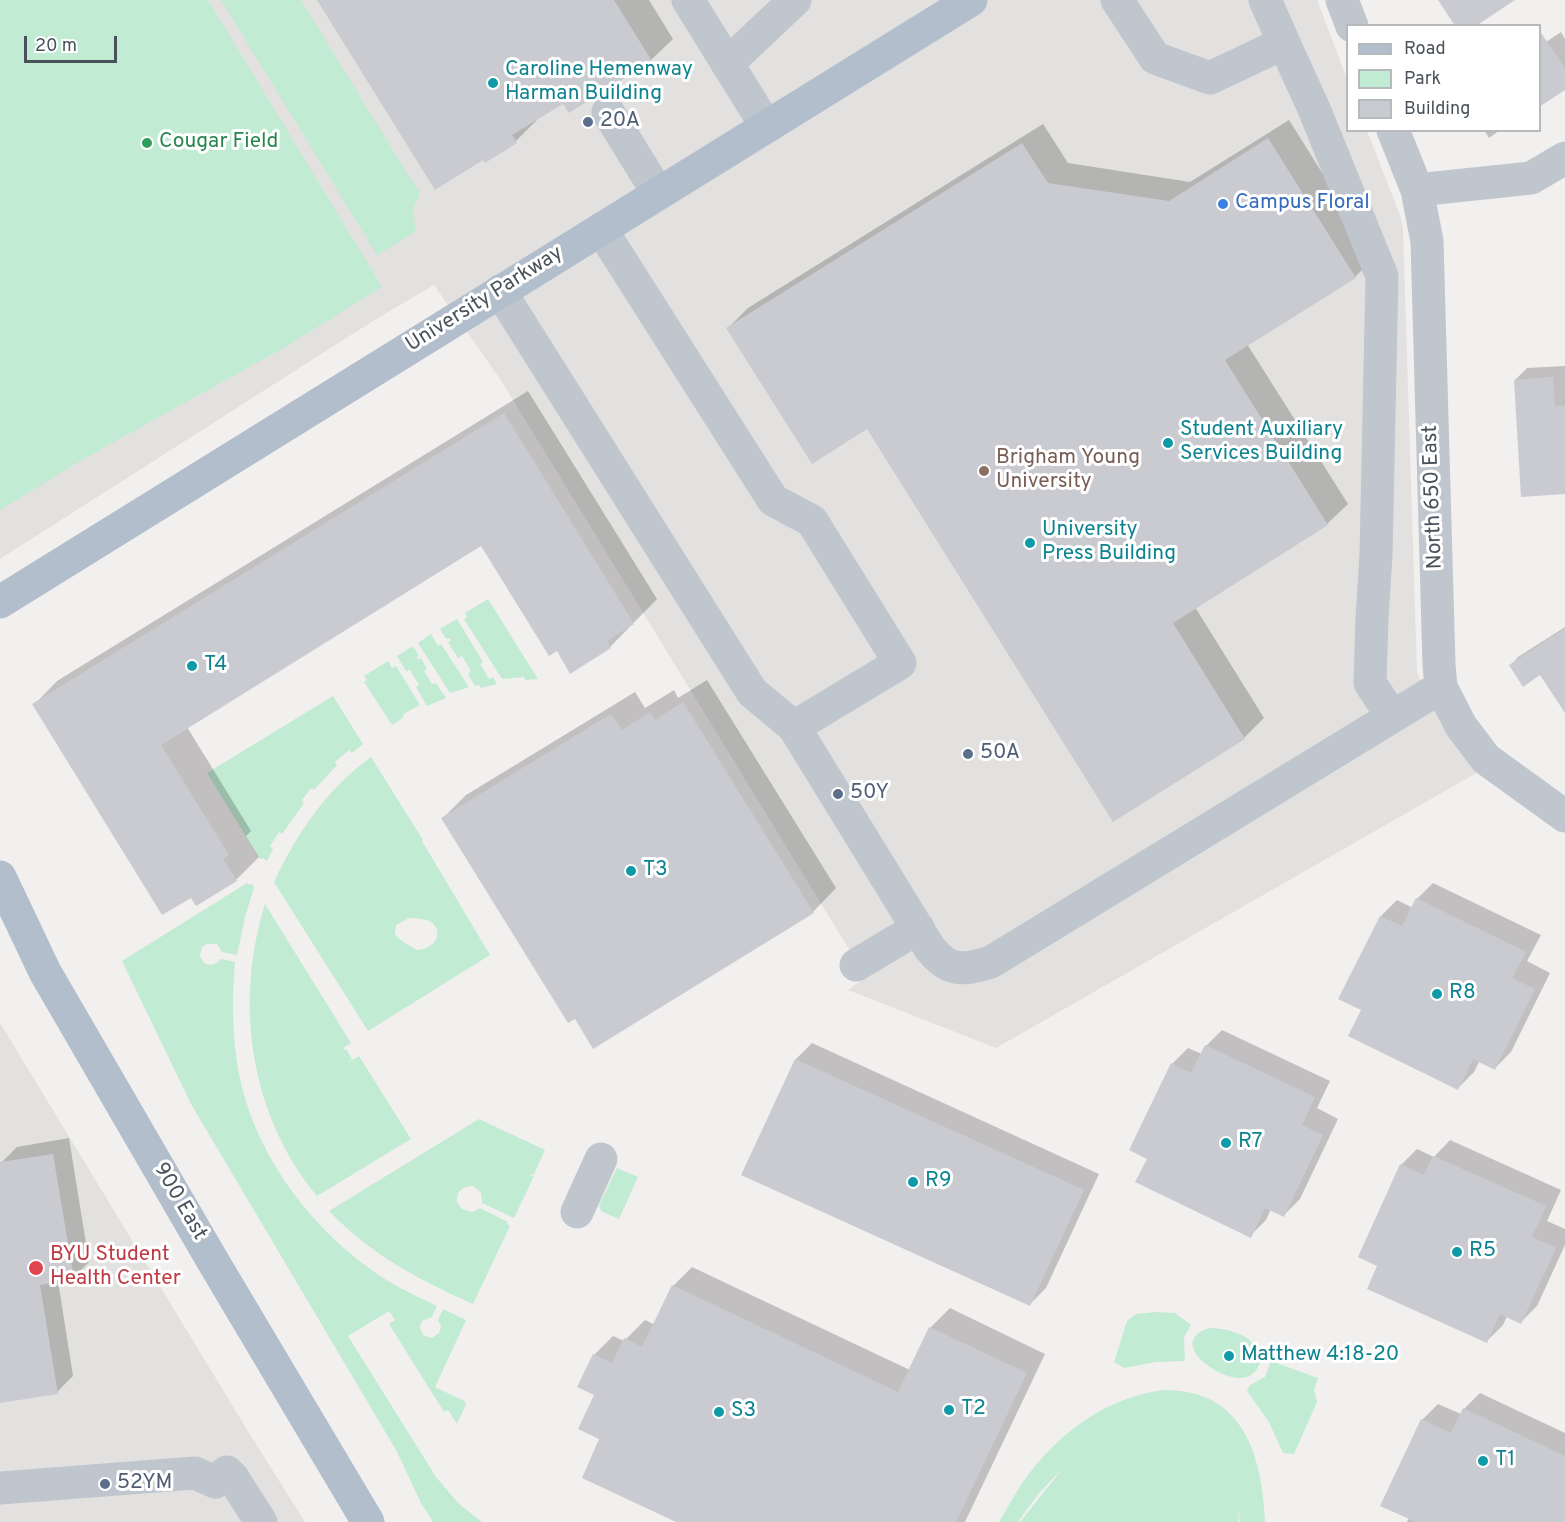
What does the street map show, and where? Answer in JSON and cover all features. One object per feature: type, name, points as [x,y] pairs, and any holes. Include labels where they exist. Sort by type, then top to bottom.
[{"type":"main road","name":"University Parkway","points":[[0,602],[971,0]]},
{"type":"main road","name":"900 East","points":[[0,877],[45,972],[368,1522]]},
{"type":"street","points":[[688,0],[766,126]]},
{"type":"street","points":[[727,64],[795,0]]},
{"type":"street","points":[[1117,0],[1155,58],[1210,78],[1284,43]]},
{"type":"street","points":[[1265,0],[1314,109],[1382,276],[1376,555],[1370,683],[1391,716]]},
{"type":"street","points":[[1342,0],[1351,24]]},
{"type":"street","points":[[608,112],[658,193]]},
{"type":"street","name":"North 650 East","points":[[1394,132],[1417,190],[1427,241],[1438,665],[1441,687],[1461,726],[1486,759],[1565,816]]},
{"type":"street","points":[[1417,190],[1531,178],[1565,158]]},
{"type":"street","points":[[601,229],[773,500],[812,521],[900,663],[794,727]]},
{"type":"street","points":[[500,291],[752,692],[794,727],[918,928],[936,955],[954,968],[991,962],[1441,687]]},
{"type":"street","points":[[856,965],[918,928]]},
{"type":"street","points":[[577,1212],[601,1159]]},
{"type":"street","points":[[0,1488],[195,1473],[215,1482],[227,1472],[261,1522]]},
{"type":"shaded area","name":"Brigham Young University","points":[[0,0],[1317,0],[1346,76],[1346,132],[1367,132],[1403,228],[1417,673],[1426,691],[1480,771],[996,1048],[848,990],[866,977],[502,382],[434,285],[373,321],[0,559]]},
{"type":"shaded area","points":[[0,1023],[254,1441],[305,1522],[0,1522]]},
{"type":"green space","name":"Cougar Field","points":[[0,0],[208,0],[382,287],[280,350],[87,457],[0,510]]},
{"type":"green space","points":[[221,0],[301,0],[420,192],[413,211],[415,232],[377,255]]},
{"type":"green space","points":[[488,599],[538,679],[525,680],[524,677],[502,679],[464,619],[467,617],[465,613]]},
{"type":"green space","points":[[457,619],[483,662],[480,664],[489,679],[493,677],[497,684],[481,688],[479,685],[475,686],[468,674],[471,671],[462,656],[458,658],[448,642],[451,640],[446,639],[440,629]]},
{"type":"green space","points":[[431,634],[438,646],[441,644],[469,687],[450,693],[418,643]]},
{"type":"green space","points":[[413,646],[419,656],[418,660],[421,658],[427,669],[424,671],[432,684],[436,683],[446,698],[427,706],[416,687],[419,685],[410,670],[406,671],[397,656]]},
{"type":"green space","points":[[388,661],[392,668],[396,666],[420,705],[403,714],[404,717],[392,725],[364,682],[367,680],[364,676]]},
{"type":"green space","points":[[333,696],[363,744],[352,753],[349,750],[335,762],[337,765],[314,790],[311,788],[302,800],[304,803],[282,834],[279,832],[270,846],[273,849],[267,861],[260,859],[207,773]]},
{"type":"green space","points":[[371,757],[423,840],[490,955],[368,1031],[274,882],[303,829],[327,798]],"holes":[[[409,918],[427,920],[437,929],[436,939],[429,947],[417,950],[395,934],[396,925]]]},
{"type":"green space","points":[[247,883],[252,884],[254,888],[237,955],[222,952],[217,944],[207,944],[202,947],[200,956],[204,963],[208,964],[215,964],[221,959],[235,962],[233,1012],[235,1049],[243,1092],[253,1122],[283,1178],[322,1227],[377,1274],[437,1306],[432,1317],[422,1321],[420,1327],[423,1335],[432,1338],[439,1333],[441,1326],[438,1320],[443,1309],[466,1320],[435,1387],[466,1404],[457,1424],[448,1410],[444,1412],[389,1324],[395,1320],[389,1311],[348,1336],[436,1477],[459,1504],[482,1522],[433,1522],[421,1503],[396,1450],[191,1104],[122,961]]},
{"type":"green space","points":[[265,904],[351,1043],[343,1048],[352,1059],[347,1063],[359,1056],[411,1139],[317,1196],[294,1164],[276,1130],[263,1094],[254,1057],[250,1019],[251,980],[256,942]]},
{"type":"green space","points":[[479,1119],[545,1150],[534,1174],[528,1175],[534,1176],[514,1218],[482,1203],[481,1193],[473,1186],[463,1188],[459,1192],[457,1202],[462,1209],[472,1212],[480,1208],[508,1222],[510,1226],[473,1304],[396,1265],[361,1241],[329,1211]]},
{"type":"green space","points":[[617,1168],[638,1177],[619,1219],[601,1211],[599,1205]]},
{"type":"green space","points":[[1175,1313],[1191,1325],[1184,1337],[1185,1361],[1156,1362],[1124,1368],[1114,1362],[1127,1321],[1136,1314]]},
{"type":"green space","points":[[1209,1328],[1232,1331],[1252,1342],[1259,1353],[1257,1370],[1247,1377],[1240,1378],[1219,1372],[1209,1366],[1194,1350],[1193,1342],[1197,1334]]},
{"type":"green space","points":[[1271,1361],[1318,1378],[1314,1390],[1317,1402],[1294,1454],[1283,1453],[1269,1422],[1247,1391],[1250,1385],[1265,1377]]},
{"type":"green space","points":[[1163,1390],[1190,1393],[1212,1401],[1230,1413],[1243,1430],[1253,1450],[1263,1497],[1265,1522],[1240,1522],[1237,1504],[1239,1522],[1020,1522],[1063,1468],[1039,1493],[1018,1522],[999,1522],[1036,1465],[1066,1434],[1101,1410],[1141,1394]]},
{"type":"building","name":"Caroline Hemenway Harman Building","points":[[317,0],[614,0],[652,61],[569,113],[563,104],[512,135],[517,143],[485,163],[483,160],[435,190]]},
{"type":"building","points":[[1438,0],[1515,0],[1479,24],[1454,24]]},
{"type":"building","points":[[1541,33],[1565,68],[1565,90],[1541,106]]},
{"type":"building","points":[[1268,138],[1356,278],[1225,360],[1328,525],[1173,623],[1245,739],[1113,822],[867,429],[812,464],[726,328],[1022,143],[1048,183],[1169,201]]},
{"type":"building","points":[[1553,377],[1555,406],[1565,405],[1565,494],[1521,497],[1514,380]]},
{"type":"building","name":"T4","points":[[504,413],[634,624],[607,641],[611,648],[570,674],[557,651],[549,656],[481,546],[161,745],[229,855],[223,859],[237,881],[196,906],[191,898],[162,915],[32,704]]},
{"type":"building","points":[[1565,628],[1565,713],[1540,675],[1523,687],[1509,665]]},
{"type":"building","name":"T3","points":[[683,702],[814,913],[593,1049],[575,1019],[568,1023],[441,818],[611,714],[622,730],[650,712],[655,720]]},
{"type":"building","name":"R8","points":[[1416,898],[1526,952],[1512,978],[1535,989],[1495,1070],[1473,1059],[1458,1090],[1348,1036],[1361,1010],[1338,999],[1380,916],[1402,926]]},
{"type":"building","name":"R7","points":[[1205,1045],[1315,1097],[1302,1125],[1323,1135],[1284,1217],[1265,1208],[1251,1238],[1135,1182],[1147,1159],[1129,1150],[1171,1063],[1191,1073]]},
{"type":"building","name":"R9","points":[[795,1059],[1084,1190],[1030,1306],[741,1175]]},
{"type":"building","name":"BYU Student Health Center","points":[[53,1154],[74,1279],[40,1285],[58,1394],[0,1403],[0,1162]]},
{"type":"building","name":"R5","points":[[1433,1156],[1546,1206],[1532,1237],[1556,1248],[1521,1324],[1500,1314],[1487,1343],[1367,1289],[1377,1266],[1358,1257],[1400,1164],[1424,1175]]},
{"type":"building","name":"S3","points":[[672,1285],[898,1392],[929,1327],[1027,1373],[956,1522],[676,1522],[582,1478],[599,1439],[578,1429],[594,1395],[577,1387],[593,1354],[612,1363],[624,1338],[642,1347]]},
{"type":"building","name":"T1","points":[[1463,1408],[1565,1456],[1565,1522],[1416,1522],[1380,1506],[1421,1419],[1451,1433]]},
{"type":"place","name":"Caroline Hemenway Harman Building","points":[[493,83]]},
{"type":"place","name":"20A","points":[[588,122]]},
{"type":"place","name":"Cougar Field","points":[[147,143]]},
{"type":"place","name":"Campus Floral","points":[[1223,204]]},
{"type":"place","name":"Student Auxiliary Services Building","points":[[1168,443]]},
{"type":"place","name":"Brigham Young University","points":[[984,471]]},
{"type":"place","name":"University Press Building","points":[[1030,543]]},
{"type":"place","name":"T4","points":[[192,666]]},
{"type":"place","name":"50A","points":[[968,754]]},
{"type":"place","name":"50Y","points":[[838,794]]},
{"type":"place","name":"T3","points":[[631,871]]},
{"type":"place","name":"R8","points":[[1437,994]]},
{"type":"place","name":"R7","points":[[1226,1143]]},
{"type":"place","name":"R9","points":[[913,1182]]},
{"type":"place","name":"R5","points":[[1457,1252]]},
{"type":"place","name":"BYU Student Health Center","points":[[36,1268]]},
{"type":"place","name":"Matthew 4:18-20","points":[[1229,1356]]},
{"type":"place","name":"T2","points":[[949,1410]]},
{"type":"place","name":"S3","points":[[719,1412]]},
{"type":"place","name":"T1","points":[[1483,1461]]},
{"type":"place","name":"52YM","points":[[105,1484]]}]
